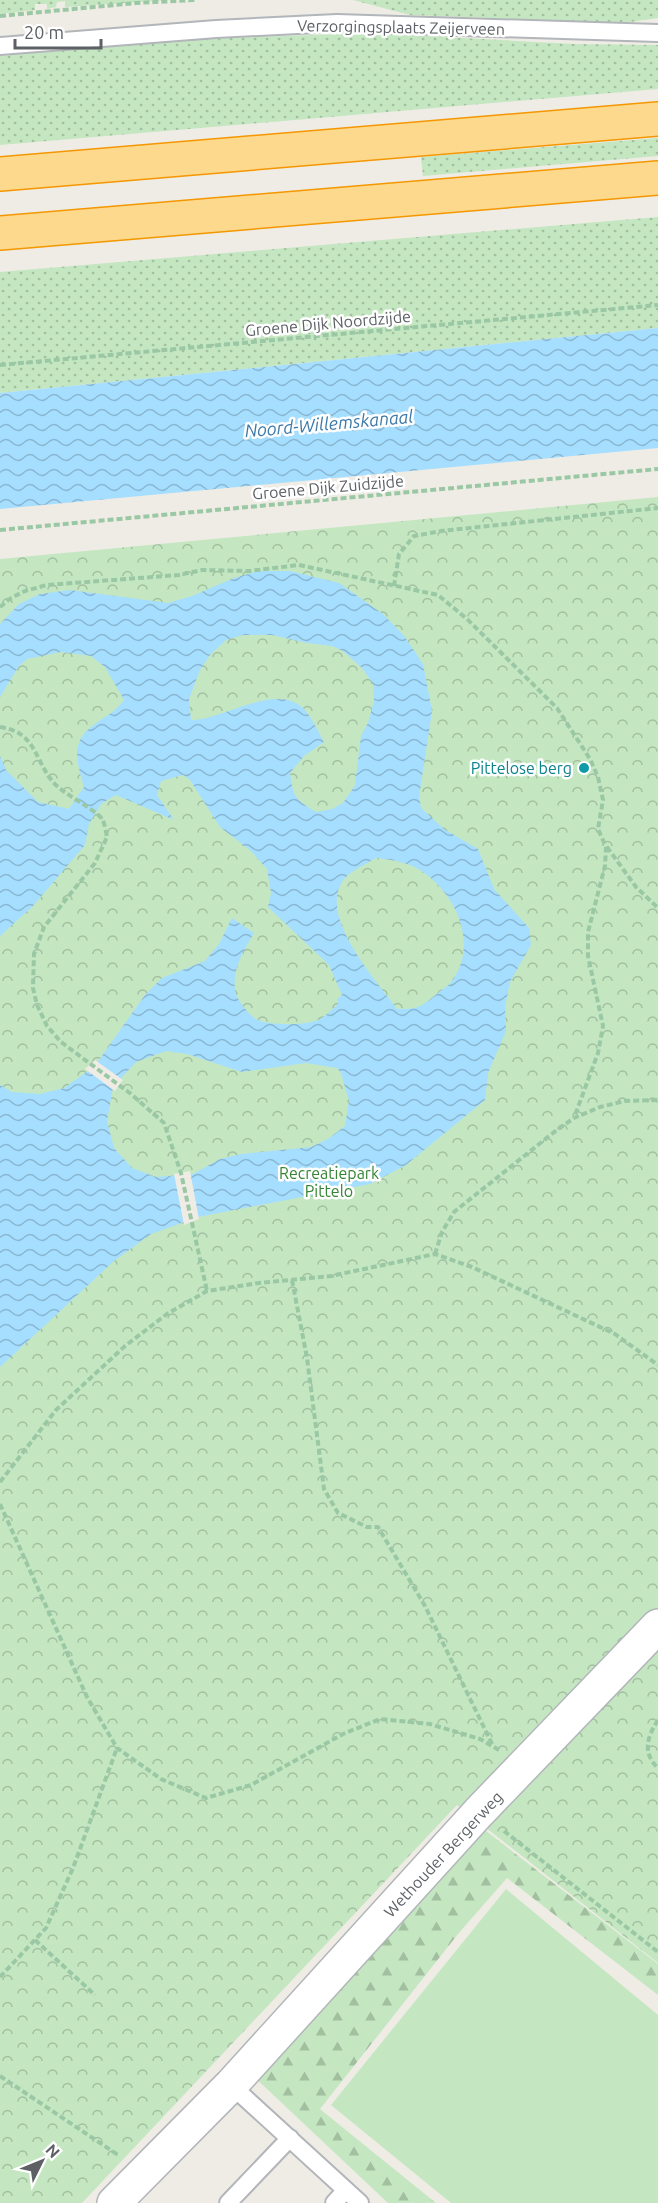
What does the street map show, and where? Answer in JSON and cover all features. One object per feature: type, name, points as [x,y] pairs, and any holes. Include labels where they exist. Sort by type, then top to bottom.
[{"type":"highway","points":[[0,174],[658,119]]},
{"type":"highway","points":[[0,233],[658,177]]},
{"type":"street","name":"Wethouder Bergerweg","points":[[114,2203],[231,2085],[479,1812],[526,1766],[658,1626]]},
{"type":"lane","name":"Verzorgingsplaats Zeijerveen","points":[[0,46],[216,29],[337,23],[658,33]]},
{"type":"lane","points":[[231,2085],[360,2203]]},
{"type":"lane","points":[[228,2203],[290,2138]]},
{"type":"lane","points":[[334,2203],[346,2190]]},
{"type":"path","points":[[0,16],[136,3],[195,0]]},
{"type":"path","name":"Groene Dijk Noordzijde","points":[[0,365],[658,305]]},
{"type":"path","name":"Groene Dijk Zuidzijde","points":[[0,530],[658,469]]},
{"type":"path","points":[[394,586],[399,554],[414,537],[441,531],[658,508]]},
{"type":"path","points":[[0,607],[25,591],[47,585],[180,575],[202,570],[249,571],[299,566],[438,595],[468,619],[557,708],[590,759],[598,777],[603,800],[598,829],[606,847],[636,887],[658,908]]},
{"type":"path","points":[[0,727],[12,729],[23,735],[34,747],[53,782],[101,818],[107,837],[95,862],[44,927],[34,954],[33,988],[37,1005],[47,1026],[61,1042],[131,1094],[164,1123],[182,1173],[207,1291]]},
{"type":"path","points":[[574,1118],[598,1053],[603,1026],[588,956],[588,932],[603,877],[606,847]]},
{"type":"path","points":[[435,1254],[442,1232],[454,1212],[574,1118],[600,1107],[625,1101],[658,1100]]},
{"type":"path","points":[[0,1482],[56,1410],[125,1346],[167,1314],[207,1291],[331,1276],[435,1254],[472,1267],[615,1334],[658,1365]]},
{"type":"path","points":[[292,1280],[307,1358],[324,1489],[338,1513],[367,1527],[378,1527],[425,1606],[494,1748]]},
{"type":"path","points":[[0,1504],[87,1697],[117,1748],[161,1779],[206,1798],[251,1785],[343,1734],[380,1719],[430,1724],[480,1739],[526,1766]]},
{"type":"path","points":[[658,1720],[647,1748],[648,1757],[658,1768]]},
{"type":"path","points":[[0,1977],[46,1928],[73,1868],[117,1748]]},
{"type":"path","points":[[479,1812],[658,1952]]},
{"type":"path","points":[[35,1940],[94,1995]]},
{"type":"path","points":[[0,2076],[143,2172]]},
{"type":"green space","points":[[0,0],[170,0],[65,7],[65,1],[57,2],[56,7],[47,9],[47,4],[35,4],[35,10],[0,14]]},
{"type":"green space","points":[[353,0],[658,0],[658,18],[623,23],[410,15]]},
{"type":"green space","points":[[369,33],[574,44],[658,45],[658,89],[0,145],[0,56],[172,40]]},
{"type":"green space","points":[[658,138],[658,156],[423,176],[421,157]]},
{"type":"green space","points":[[658,217],[658,328],[0,393],[0,272]]},
{"type":"green space","name":"Recreatiepark Pittelo","points":[[658,497],[658,1963],[457,1805],[82,2203],[0,2203],[0,559]]},
{"type":"green space","points":[[481,1827],[658,1964],[658,1995],[507,1878],[458,1934],[320,2109],[436,2203],[388,2203],[250,2073]]},
{"type":"green space","points":[[506,1889],[658,2015],[658,2203],[451,2203],[331,2105]]},
{"type":"water","name":"Noord-Willemskanaal","points":[[658,328],[658,448],[0,509],[0,393]]},
{"type":"water","points":[[259,571],[290,571],[339,583],[383,614],[405,637],[423,664],[432,711],[419,797],[421,808],[444,829],[478,849],[494,889],[529,928],[531,945],[510,982],[505,1006],[506,1031],[488,1073],[485,1100],[406,1165],[370,1184],[198,1217],[151,1234],[114,1261],[0,1367],[0,1085],[12,1092],[40,1094],[64,1088],[94,1067],[145,995],[162,978],[205,961],[219,944],[232,918],[254,933],[240,960],[235,982],[236,994],[240,1002],[256,1019],[268,1023],[286,1024],[316,1021],[338,1004],[337,999],[342,995],[329,965],[268,907],[271,893],[267,869],[251,851],[220,827],[190,780],[183,775],[161,781],[157,795],[174,820],[116,795],[101,804],[89,824],[85,845],[33,906],[0,936],[0,756],[6,770],[38,802],[69,809],[84,787],[77,753],[81,738],[124,700],[105,667],[91,656],[61,652],[27,659],[19,666],[0,697],[0,624],[19,604],[40,594],[70,590],[168,603],[192,596],[234,578]],"holes":[[[243,635],[272,635],[332,646],[343,651],[362,668],[373,684],[374,701],[368,723],[361,736],[355,785],[343,803],[332,809],[316,812],[296,797],[290,773],[304,756],[324,742],[304,709],[293,701],[265,700],[191,720],[189,699],[200,670],[210,655],[226,640]],[[376,858],[410,865],[433,880],[444,892],[460,920],[463,936],[460,967],[449,984],[415,1008],[397,1009],[353,949],[344,931],[338,914],[337,897],[342,882],[353,871]],[[166,1051],[187,1054],[242,1072],[306,1063],[337,1068],[341,1073],[349,1101],[345,1126],[328,1139],[311,1147],[242,1154],[220,1159],[193,1174],[156,1177],[132,1168],[114,1148],[107,1121],[113,1087],[136,1062]]]},
{"type":"pier","points":[[95,1060],[123,1080],[115,1091],[85,1069]]},
{"type":"pier","points":[[190,1171],[199,1219],[184,1225],[174,1174]]},
{"type":"place","name":"Pittelose berg","points":[[584,768]]}]
